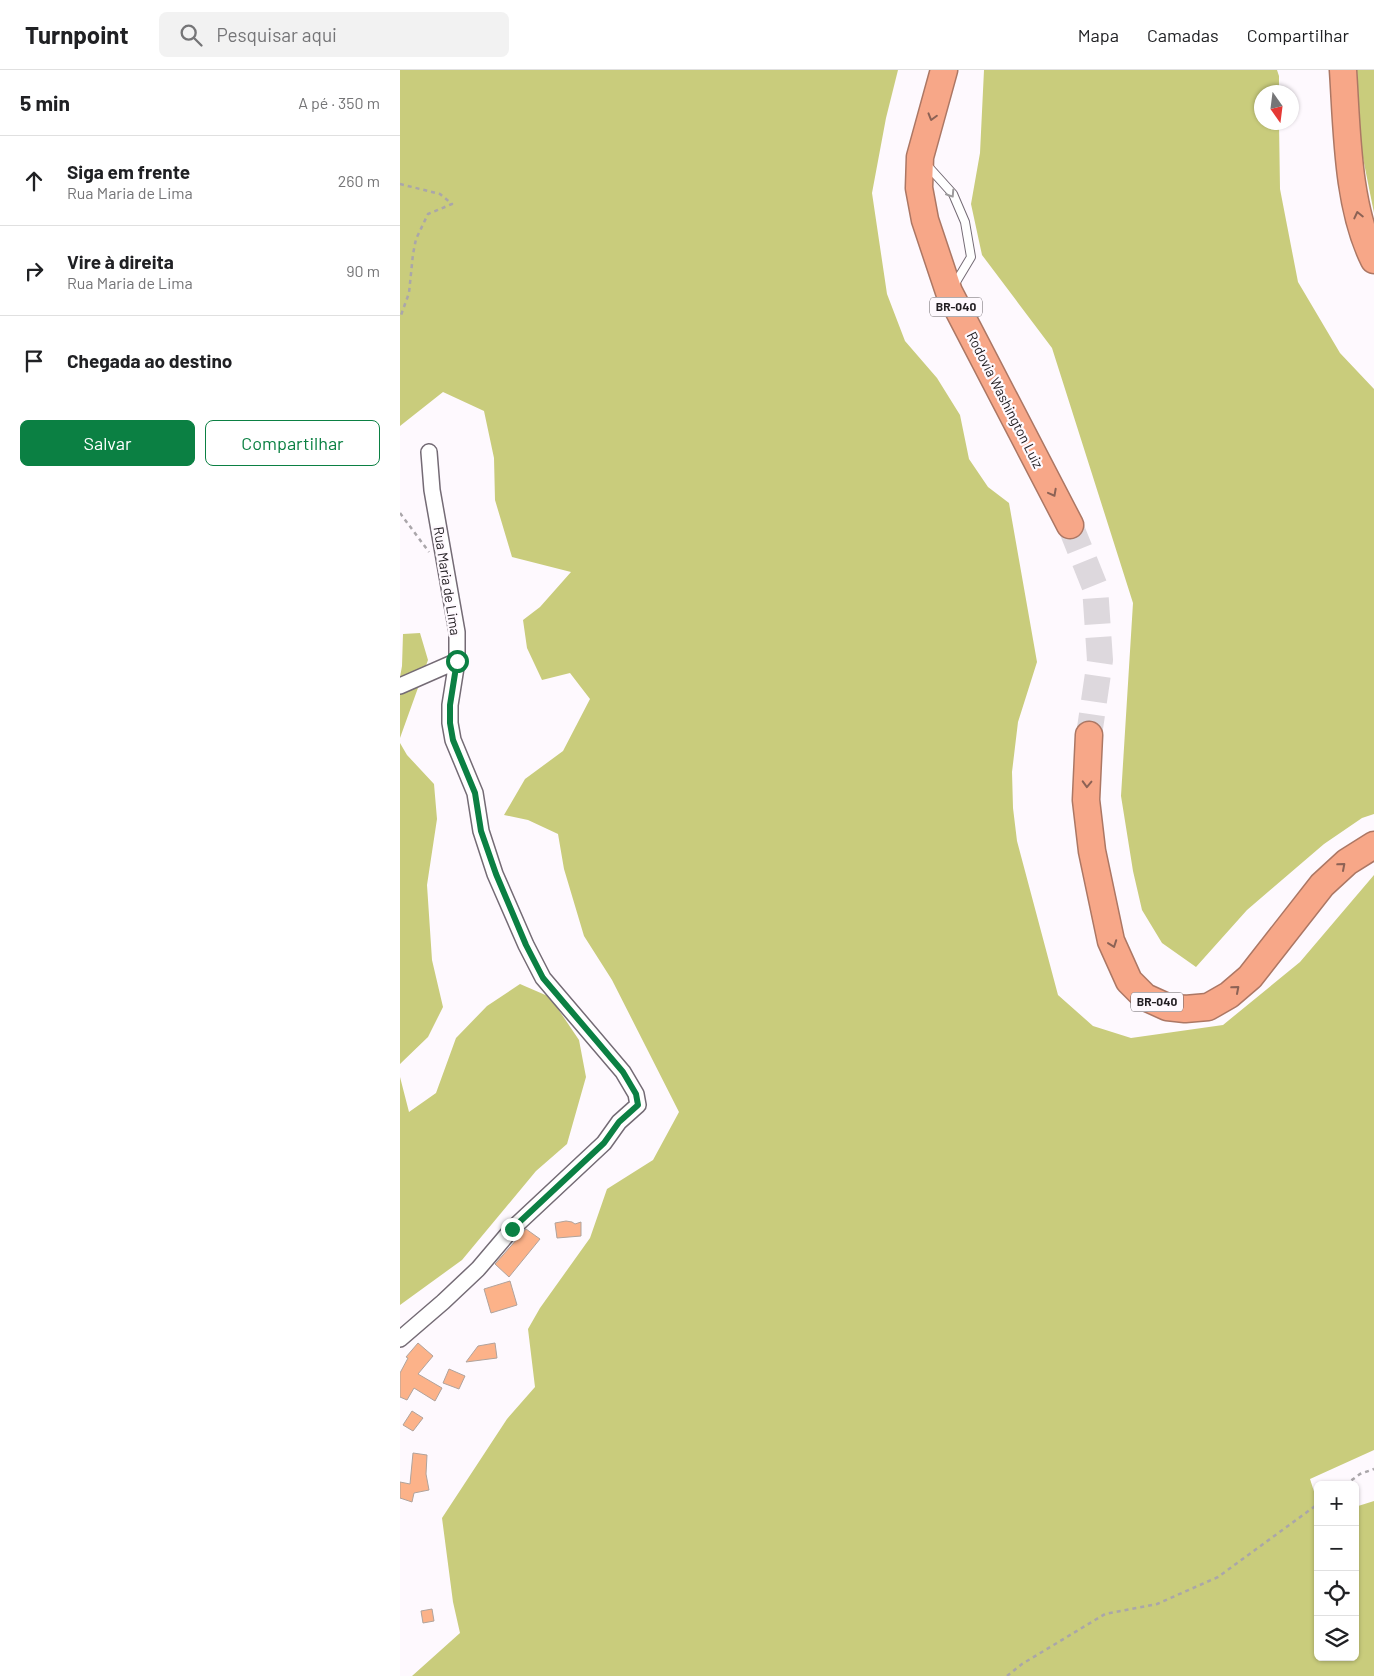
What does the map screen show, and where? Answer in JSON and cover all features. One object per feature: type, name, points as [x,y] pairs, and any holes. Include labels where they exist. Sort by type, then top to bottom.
[{"type":"highway","name":"Rodovia Washington Luiz","points":[[944,70],[920,158],[919,188],[925,220],[949,292],[1070,525]]},
{"type":"highway","points":[[1344,70],[1350,161],[1358,214],[1367,246],[1374,260]]},
{"type":"highway","name":"BR-040","points":[[1088,735],[1086,800],[1092,851],[1111,941],[1128,981],[1144,997],[1167,1007],[1185,1009],[1208,1007],[1229,995],[1250,977],[1322,885],[1347,862],[1374,845]]},
{"type":"street","name":"Rua Maria de Lima","points":[[400,1339],[478,1269],[512,1229],[604,1143],[619,1122],[638,1105],[636,1094],[623,1072],[543,978],[526,945],[496,874],[481,831],[472,782],[461,761],[452,731],[450,705],[457,661],[457,632],[432,490],[429,452]]},
{"type":"street","points":[[400,686],[457,661]]},
{"type":"lane","points":[[920,158],[953,194],[965,222],[971,257],[949,292]]},
{"type":"path","points":[[400,184],[440,194],[452,204],[428,214],[416,239],[410,293],[400,318]]},
{"type":"path","points":[[400,513],[428,552],[445,556]]},
{"type":"path","points":[[1350,1481],[1360,1474],[1374,1469]]},
{"type":"path","points":[[1007,1676],[1022,1664],[1105,1614],[1157,1604],[1218,1577],[1314,1507]]},
{"type":"green space","points":[[400,70],[898,70],[886,118],[872,193],[887,294],[905,341],[937,378],[960,415],[969,459],[988,487],[1009,503],[1037,662],[1018,722],[1012,772],[1013,808],[1017,841],[1058,995],[1093,1026],[1131,1038],[1223,1025],[1300,962],[1374,875],[1374,1450],[1310,1479],[1314,1492],[1314,1661],[1359,1661],[1359,1506],[1374,1501],[1374,1676],[412,1676],[460,1633],[453,1602],[442,1518],[507,1419],[535,1387],[528,1329],[540,1308],[590,1238],[607,1189],[653,1160],[679,1112],[612,980],[584,936],[564,869],[558,834],[528,820],[504,815],[525,779],[563,751],[590,699],[570,673],[542,680],[527,648],[523,620],[540,607],[571,572],[512,557],[495,500],[494,458],[484,411],[443,392],[400,426]]},
{"type":"green space","points":[[984,70],[1277,70],[1279,85],[1254,85],[1254,130],[1279,130],[1280,189],[1298,282],[1340,353],[1374,389],[1374,814],[1362,818],[1324,844],[1247,910],[1196,967],[1162,943],[1142,910],[1133,871],[1121,796],[1133,603],[1052,348],[982,255],[971,204],[980,153]]},
{"type":"green space","points":[[1357,70],[1374,70],[1374,213],[1361,148]]},
{"type":"green space","points":[[420,633],[428,660],[400,738],[400,677],[403,634]]},
{"type":"green space","points":[[400,743],[407,755],[434,784],[437,819],[427,885],[432,960],[443,1007],[428,1037],[400,1064]]},
{"type":"green space","points":[[520,984],[550,997],[579,1040],[586,1077],[567,1144],[536,1171],[462,1260],[400,1305],[400,1077],[409,1112],[436,1093],[456,1038],[487,1006]]},
{"type":"building","points":[[566,1221],[575,1224],[581,1222],[581,1236],[557,1238],[555,1223]]},
{"type":"building","points":[[526,1229],[540,1239],[509,1277],[495,1264]]},
{"type":"building","points":[[510,1281],[517,1305],[491,1313],[484,1289]]},
{"type":"building","points":[[418,1343],[433,1356],[418,1374],[442,1388],[435,1401],[414,1388],[407,1400],[400,1397],[400,1373],[408,1358],[406,1357]]},
{"type":"building","points":[[495,1343],[497,1358],[466,1362],[478,1346]]},
{"type":"building","points":[[449,1369],[465,1376],[459,1389],[443,1383]]},
{"type":"building","points":[[412,1411],[423,1418],[413,1431],[403,1425]]},
{"type":"building","points":[[413,1453],[427,1455],[426,1474],[429,1490],[414,1493],[412,1502],[400,1498],[400,1482],[410,1484]]},
{"type":"building","points":[[432,1609],[434,1621],[423,1623],[421,1611]]},
{"type":"tunnel","points":[[1070,525],[1095,587],[1100,660],[1089,735]]},
{"type":"route","points":[[457,661],[450,705],[450,723],[453,740],[472,782],[481,831],[496,874],[526,945],[543,978],[623,1072],[636,1094],[638,1105],[619,1122],[604,1143],[512,1229]]}]
